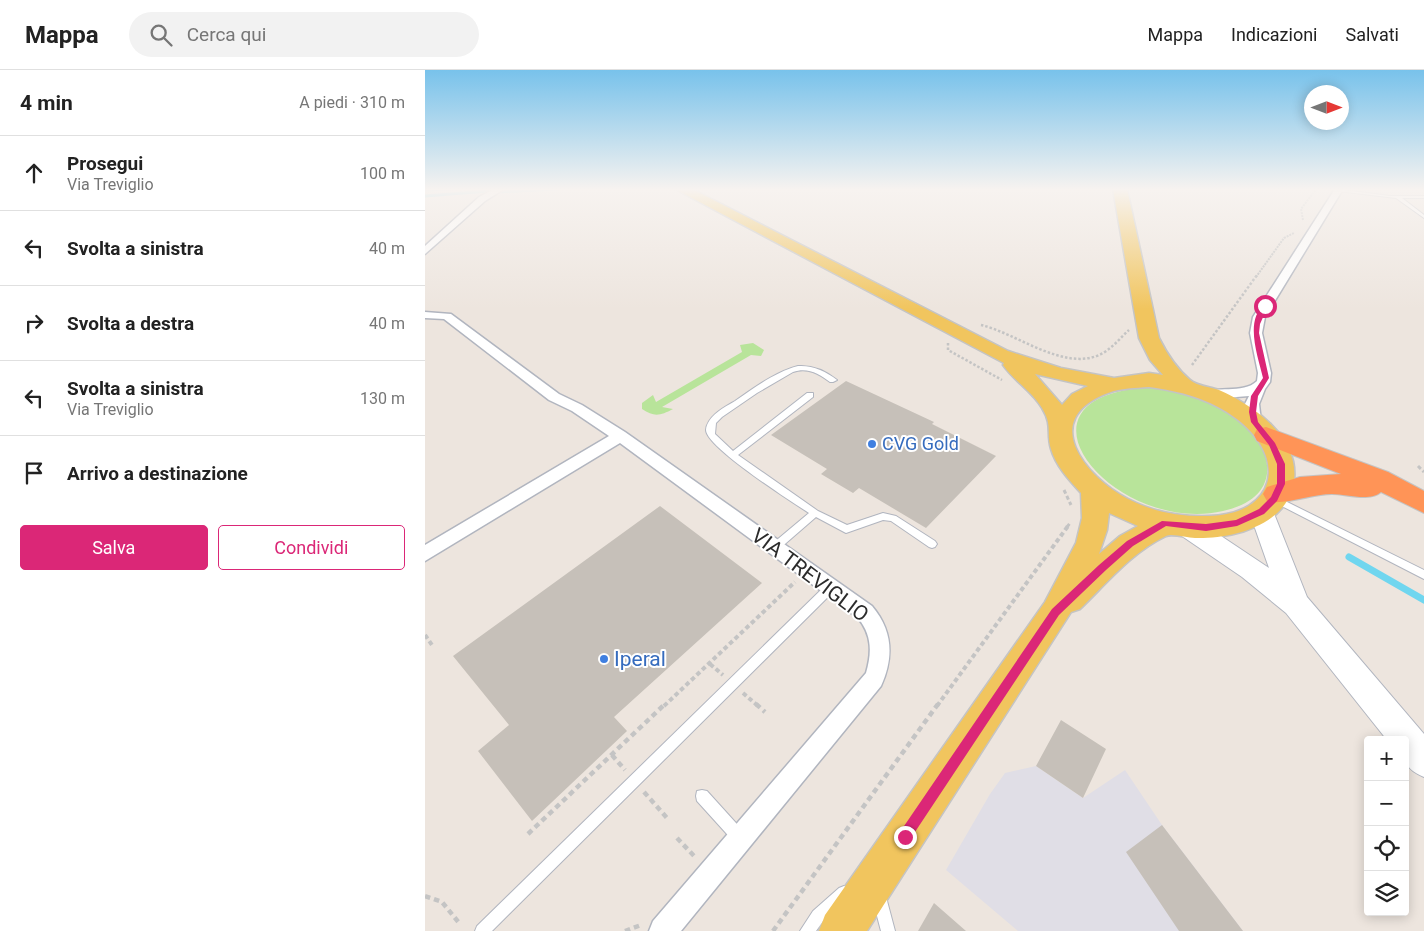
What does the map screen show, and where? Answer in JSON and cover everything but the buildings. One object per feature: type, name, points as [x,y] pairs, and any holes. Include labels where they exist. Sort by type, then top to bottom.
[{"type":"highway","points":[[1260,429],[1379,479],[1422,502]]},
{"type":"highway","points":[[1271,501],[1304,485],[1335,483],[1376,488],[1422,502]]},
{"type":"main road","points":[[759,229],[1001,356],[1057,374],[1119,382],[1188,375]]},
{"type":"main road","points":[[1128,229],[1149,338],[1161,360],[1188,375],[1211,395],[1234,407],[1260,429],[1278,454],[1281,464],[1281,484],[1271,501],[1250,518],[1222,526],[1177,525],[1131,512],[1094,490],[1082,478],[1067,456],[1063,446],[1062,427],[1068,410],[1073,403],[1089,391],[1119,382],[1142,361],[1149,338]]},
{"type":"main road","points":[[1001,356],[1041,391],[1051,404],[1062,427]]},
{"type":"main road","points":[[841,931],[863,880],[905,837],[1056,612],[1092,535],[1095,518],[1094,490]]},
{"type":"main road","points":[[1271,501],[1296,604]]},
{"type":"main road","points":[[1177,525],[1251,569],[1296,604],[1424,760]]},
{"type":"main road","points":[[1056,612],[1130,544],[1177,525]]},
{"type":"street","points":[[425,251],[449,229]]},
{"type":"street","points":[[1260,429],[1253,404],[1258,389],[1266,378],[1256,333],[1259,317],[1314,229]]},
{"type":"street","name":"VIA TREVIGLIO","points":[[425,315],[447,316],[554,397],[577,408],[620,436],[831,587],[874,622],[880,636],[882,649],[874,680],[663,931]]},
{"type":"street","points":[[1211,395],[1237,395],[1258,389]]},
{"type":"street","points":[[425,554],[620,436]]},
{"type":"lane","points":[[833,380],[813,369],[798,368],[783,374],[725,411],[713,421],[711,434],[733,455],[815,513],[846,529],[883,516],[893,518],[932,544]]},
{"type":"lane","points":[[733,455],[810,396]]},
{"type":"lane","points":[[1271,501],[1424,575]]},
{"type":"lane","points":[[775,547],[815,513]]},
{"type":"lane","points":[[482,931],[831,587]]},
{"type":"lane","points":[[702,796],[741,840]]},
{"type":"lane","points":[[807,931],[818,916],[863,880],[888,931]]},
{"type":"path","points":[[1188,375],[1284,238],[1293,235],[1297,229]]},
{"type":"path","points":[[977,325],[988,326],[1064,356],[1079,359],[1100,354],[1131,328]]},
{"type":"path","points":[[949,343],[947,345],[950,352],[1008,384]]},
{"type":"path","points":[[1418,466],[1424,472]]},
{"type":"path","points":[[1059,483],[1071,504],[1073,514]]},
{"type":"path","points":[[773,931],[1071,520]]},
{"type":"path","points":[[789,574],[804,585]]},
{"type":"path","points":[[528,834],[711,664],[797,580]]},
{"type":"path","points":[[425,635],[432,645]]},
{"type":"path","points":[[711,664],[723,675]]},
{"type":"path","points":[[741,691],[765,712]]},
{"type":"path","points":[[612,755],[626,771]]},
{"type":"path","points":[[641,788],[667,818]]},
{"type":"path","points":[[425,896],[436,897],[450,908],[460,924]]},
{"type":"shaded area","points":[[1036,766],[1083,798],[1125,770],[1162,825],[1243,931],[1018,931],[946,870],[990,794],[1005,773]]},
{"type":"green space","points":[[753,343],[764,350],[761,356],[751,355],[662,407],[673,409],[657,415],[642,409],[642,403],[653,395],[656,402],[742,352],[740,345]]},
{"type":"green space","points":[[1154,387],[1212,402],[1229,411],[1244,423],[1256,437],[1264,452],[1267,467],[1265,481],[1258,494],[1244,504],[1223,511],[1182,513],[1144,503],[1111,485],[1088,461],[1077,436],[1082,413],[1106,395]]},
{"type":"waterway","points":[[1349,557],[1424,600]]},
{"type":"place","name":"CVG Gold","points":[[872,444]]},
{"type":"place","name":"Iperal","points":[[604,659]]},
{"type":"route","points":[[905,837],[1056,612],[1103,567],[1130,544],[1165,523],[1188,527],[1206,527],[1237,523],[1261,511],[1269,505],[1277,494],[1282,475],[1278,454],[1273,444],[1254,422],[1252,412],[1254,396],[1266,378],[1256,333],[1259,317],[1265,306]]}]
